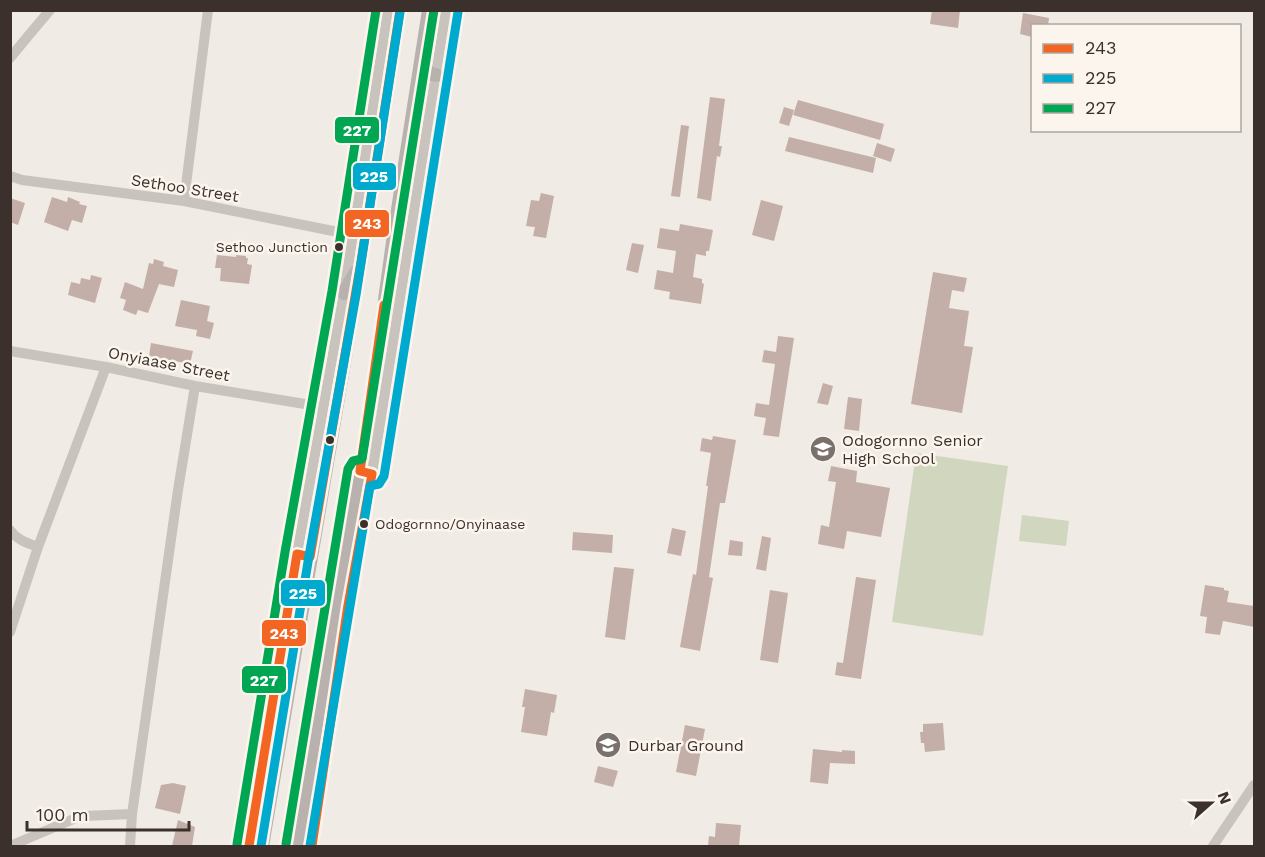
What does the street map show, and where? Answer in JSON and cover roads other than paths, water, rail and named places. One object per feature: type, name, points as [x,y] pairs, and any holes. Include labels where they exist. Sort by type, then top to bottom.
[{"type":"main road","points":[[262,846],[304,556],[361,262],[400,10]]},
{"type":"main road","points":[[298,846],[336,610],[366,473],[367,430],[429,10]]},
{"type":"main road","points":[[421,71],[436,75]]},
{"type":"main road","points":[[344,293],[361,262]]},
{"type":"street","points":[[10,58],[50,10]]},
{"type":"street","points":[[184,201],[208,10]]},
{"type":"street","points":[[249,846],[304,556],[322,407],[344,293],[388,10]]},
{"type":"street","points":[[312,846],[366,473],[446,10]]},
{"type":"street","name":"Sethoo Street","points":[[11,176],[22,180],[184,201],[353,235]]},
{"type":"street","name":"Onyiaase Street","points":[[10,351],[322,407]]},
{"type":"street","points":[[10,632],[38,547],[106,367]]},
{"type":"street","points":[[130,846],[132,814],[195,386]]},
{"type":"street","points":[[10,530],[21,540],[38,547]]},
{"type":"street","points":[[1213,846],[1254,785]]},
{"type":"street","points":[[10,846],[76,818],[132,814]]},
{"type":"place","name":"Sethoo Junction","points":[[339,247]]},
{"type":"place","name":"Odogornno Senior High School","points":[[823,449]]},
{"type":"place","name":"Odogornno/Onyinaase","points":[[364,524]]},
{"type":"place","name":"Durbar Ground","points":[[608,745]]}]
